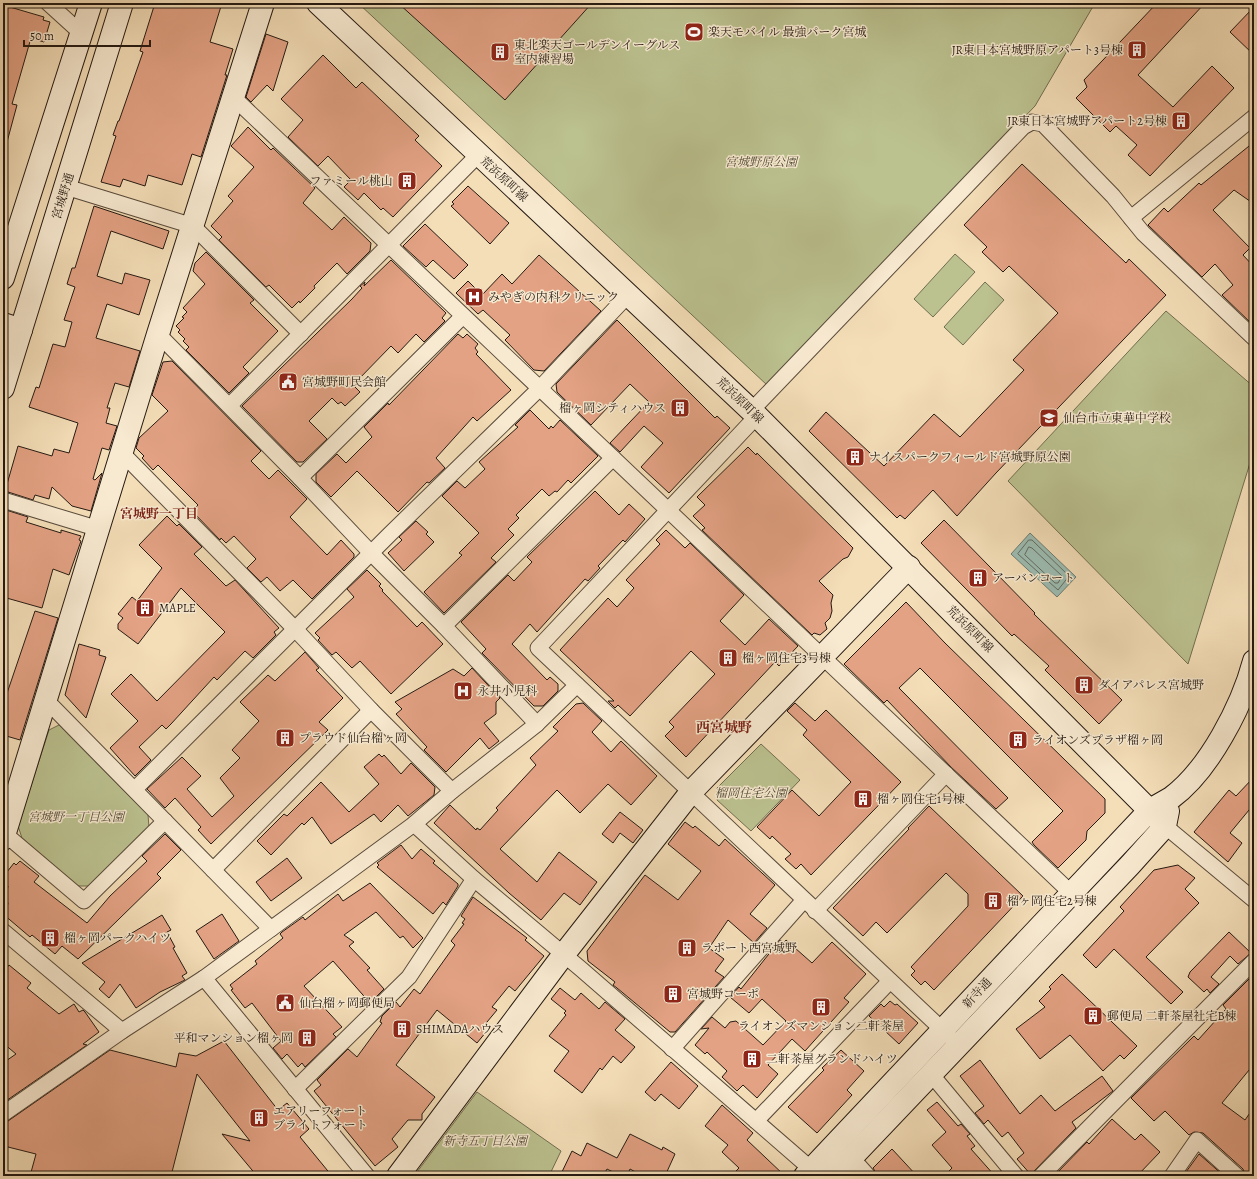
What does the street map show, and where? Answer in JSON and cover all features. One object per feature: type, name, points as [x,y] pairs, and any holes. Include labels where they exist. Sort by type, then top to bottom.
[{"type":"street","points":[[48,3],[81,33]]},
{"type":"street","points":[[3,278],[91,3]]},
{"type":"street","name":"宮城野通","points":[[3,388],[12,327],[66,187],[122,3]]},
{"type":"street","points":[[165,821],[84,901],[4,837],[158,334],[263,3]]},
{"type":"street","name":"荒浜原町線","points":[[318,3],[478,155],[629,294],[754,414],[1165,826]]},
{"type":"street","points":[[233,97],[1088,909]]},
{"type":"street","points":[[1131,218],[1254,117]]},
{"type":"street","points":[[958,1045],[809,906],[691,792],[538,648],[668,509],[754,414],[1027,123],[1038,122],[1043,124],[1131,218],[1143,233],[1254,338]]},
{"type":"street","points":[[230,405],[478,155]]},
{"type":"street","points":[[66,187],[193,226],[300,334]]},
{"type":"street","points":[[135,789],[540,388],[629,294]]},
{"type":"street","points":[[300,478],[463,316]]},
{"type":"street","points":[[158,334],[230,405],[371,554],[444,626],[537,724]]},
{"type":"street","points":[[122,452],[296,630],[370,710],[452,791]]},
{"type":"street","points":[[444,626],[613,458]]},
{"type":"street","points":[[3,500],[99,529]]},
{"type":"street","points":[[398,1176],[564,954],[691,792],[909,568]]},
{"type":"street","points":[[1150,810],[1172,797],[1192,777],[1234,716],[1252,675]]},
{"type":"street","points":[[3,1114],[122,1031],[204,978],[414,824],[452,791],[537,724],[577,685]]},
{"type":"street","points":[[46,700],[271,929]]},
{"type":"street","points":[[213,870],[370,710]]},
{"type":"street","points":[[672,1049],[809,906],[946,774]]},
{"type":"street","points":[[1172,797],[1165,826],[1254,900]]},
{"type":"street","name":"新寺通","points":[[812,1174],[942,1030],[1150,810]]},
{"type":"street","points":[[414,824],[474,880],[564,954],[756,1121],[812,1174]]},
{"type":"street","name":"新寺通","points":[[834,1176],[1165,826]]},
{"type":"street","points":[[296,1089],[409,977],[474,880]]},
{"type":"street","points":[[3,931],[122,1031]]},
{"type":"street","points":[[1040,1176],[1254,961]]},
{"type":"street","points":[[204,978],[367,1176]]},
{"type":"street","points":[[756,1121],[890,981]]},
{"type":"street","points":[[931,1074],[1016,1176]]},
{"type":"street","points":[[1172,1176],[1197,1140],[1237,1176]]},
{"type":"street","points":[[851,1157],[868,1176]]},
{"type":"green space","name":"宮城野原公園","points":[[358,3],[1095,3],[1035,106],[767,385]]},
{"type":"green space","points":[[955,254],[975,272],[933,317],[914,299]]},
{"type":"green space","points":[[985,282],[1004,300],[963,345],[944,327]]},
{"type":"green space","points":[[1166,311],[1254,387],[1254,450],[1188,664],[1008,481]]},
{"type":"green space","name":"宮城野一丁目公園","points":[[59,725],[148,815],[149,827],[90,886],[78,886],[22,838],[18,826],[49,730]]},
{"type":"green space","name":"榴岡住宅公園","points":[[761,744],[800,780],[751,831],[717,800],[717,788]]},
{"type":"green space","name":"新寺五丁目公園","points":[[477,1092],[561,1151],[549,1176],[414,1176]]},
{"type":"water","points":[[1030,533],[1076,577],[1057,597],[1011,554]]},
{"type":"building","points":[[155,3],[222,3],[210,42],[233,49],[225,75],[227,75],[201,157],[192,154],[182,185],[148,175],[145,186],[123,179],[120,187],[101,182],[116,136],[113,135],[143,52],[140,51]]},
{"type":"building","name":"東北楽天ゴールデンイーグルス 室内練習場","points":[[398,3],[592,3],[505,100]]},
{"type":"building","points":[[1157,3],[1205,3],[1138,75],[1173,107],[1212,66],[1234,88],[1150,176],[1128,155],[1137,145],[1116,126],[1110,132],[1076,98],[1087,87],[1084,80]]},
{"type":"building","points":[[3,5],[44,17],[43,20],[50,22],[44,42],[31,38],[12,104],[17,105],[7,142],[3,141]]},
{"type":"building","points":[[1254,7],[1254,55],[1230,32]]},
{"type":"building","points":[[266,34],[288,42],[273,91],[267,85],[251,102],[246,97]]},
{"type":"building","points":[[323,55],[356,88],[362,82],[419,136],[415,140],[442,166],[393,217],[383,208],[381,210],[364,193],[358,200],[344,187],[351,180],[328,156],[318,166],[288,137],[303,120],[281,99]]},
{"type":"building","points":[[248,127],[271,150],[273,148],[315,188],[303,203],[332,230],[344,217],[371,243],[370,251],[347,274],[337,263],[314,286],[315,288],[300,303],[299,301],[292,308],[269,285],[266,287],[219,240],[222,237],[211,226],[233,201],[228,196],[254,167],[231,146]]},
{"type":"building","points":[[1254,142],[1254,204],[1234,190],[1213,210],[1250,248],[1243,255],[1254,267],[1254,326],[1222,295],[1233,285],[1215,264],[1202,277],[1148,225],[1164,208],[1168,212],[1199,183],[1201,185]]},
{"type":"building","points":[[1022,164],[1126,263],[1129,259],[1166,295],[996,473],[957,516],[933,490],[905,519],[900,515],[897,518],[809,431],[826,412],[884,466],[934,414],[960,437],[1024,370],[1013,360],[1058,313],[1009,266],[1003,272],[982,252],[987,247],[964,225]]},
{"type":"building","points":[[468,186],[509,223],[490,244],[451,206],[454,204],[452,202]]},
{"type":"building","points":[[94,206],[169,231],[163,249],[111,231],[97,276],[122,284],[125,273],[150,280],[139,315],[107,304],[96,338],[140,351],[129,387],[115,383],[107,408],[110,408],[106,423],[117,426],[109,450],[102,448],[93,479],[95,480],[102,473],[91,511],[72,506],[52,487],[49,499],[35,495],[33,500],[5,491],[18,446],[52,456],[54,449],[69,453],[78,423],[29,407],[36,387],[39,388],[53,344],[65,347],[72,322],[64,320],[75,287],[67,284],[72,268],[75,268]]},
{"type":"building","points":[[425,224],[468,265],[454,279],[433,260],[426,267],[403,246]]},
{"type":"building","points":[[206,252],[254,300],[250,303],[278,331],[243,367],[249,373],[229,393],[186,350],[189,347],[183,341],[185,339],[178,332],[180,330],[176,326],[184,318],[182,317],[187,312],[183,308],[205,284],[193,271],[195,263]]},
{"type":"building","points":[[539,255],[601,311],[544,371],[534,370],[505,340],[510,335],[483,310],[478,314],[456,293],[468,281],[482,295],[502,274],[512,284]]},
{"type":"building","points":[[391,260],[446,313],[442,318],[445,321],[424,342],[416,334],[398,353],[391,346],[355,383],[357,385],[355,387],[360,392],[345,406],[341,402],[338,404],[332,398],[309,421],[327,439],[303,462],[297,462],[242,406],[352,299],[362,288],[360,286],[365,282],[364,286]]},
{"type":"building","points":[[617,320],[715,418],[717,416],[730,428],[669,493],[641,467],[663,443],[644,426],[620,452],[610,443],[649,402],[630,384],[591,425],[557,392],[556,384]]},
{"type":"building","points":[[458,334],[463,338],[467,334],[478,344],[475,348],[478,352],[476,354],[511,390],[477,421],[473,417],[436,458],[445,468],[429,483],[427,482],[398,512],[357,471],[331,497],[316,482],[316,474],[337,454],[346,463],[372,437],[364,427],[388,403],[389,405]]},
{"type":"building","points":[[172,361],[261,451],[251,461],[269,479],[278,470],[307,499],[290,517],[327,555],[341,540],[354,554],[354,557],[312,599],[293,580],[280,591],[267,577],[261,582],[247,568],[256,559],[234,536],[226,543],[221,538],[220,540],[192,511],[198,505],[158,465],[153,470],[142,458],[144,456],[136,448],[139,438],[168,411],[152,395],[163,362]]},
{"type":"building","points":[[530,410],[549,429],[551,426],[553,428],[560,420],[598,456],[571,483],[568,480],[557,492],[555,491],[549,496],[542,489],[516,515],[519,518],[508,529],[514,535],[491,558],[496,562],[444,613],[424,592],[462,555],[459,553],[479,533],[442,496],[457,481],[465,488],[485,469],[479,462],[518,427],[515,425]]},
{"type":"building","points":[[748,447],[756,455],[757,453],[853,548],[848,557],[843,559],[819,581],[833,595],[830,618],[825,623],[827,629],[820,635],[814,633],[812,635],[702,530],[705,528],[693,516],[705,505],[697,497]]},
{"type":"building","points":[[595,491],[619,515],[629,504],[645,519],[625,542],[623,540],[598,566],[600,568],[588,581],[585,579],[537,632],[530,624],[512,644],[547,680],[550,677],[558,684],[558,691],[543,706],[534,706],[482,653],[486,649],[461,622],[508,575],[514,581],[532,562],[527,557]]},
{"type":"building","points":[[3,509],[28,517],[26,522],[61,533],[61,530],[81,536],[79,540],[81,541],[69,575],[53,569],[42,608],[3,597]]},
{"type":"building","points":[[167,516],[177,526],[179,524],[202,547],[194,554],[226,586],[235,580],[279,628],[274,632],[276,635],[253,658],[245,651],[217,680],[214,677],[166,729],[162,725],[139,747],[151,760],[135,776],[110,748],[138,721],[111,694],[131,674],[157,701],[225,632],[181,588],[138,644],[118,629],[118,624],[123,618],[118,614],[132,597],[137,601],[162,568],[139,545]]},
{"type":"building","points":[[944,520],[1035,613],[1034,614],[1122,700],[1099,724],[1045,670],[1049,666],[1014,634],[1012,636],[921,543]]},
{"type":"building","points":[[416,521],[428,532],[426,534],[434,542],[404,571],[388,553],[402,540],[399,537]]},
{"type":"building","points":[[666,530],[685,548],[690,543],[744,595],[720,621],[745,645],[769,619],[798,646],[779,666],[775,662],[686,757],[665,736],[674,727],[669,722],[715,674],[691,651],[630,716],[618,705],[615,708],[608,701],[614,701],[560,650],[608,598],[617,607],[634,588],[626,580],[660,544],[656,540]]},
{"type":"building","points":[[367,570],[381,584],[379,586],[383,590],[382,591],[417,627],[422,622],[443,644],[391,694],[360,661],[352,668],[336,652],[332,655],[318,640],[320,638],[315,633],[354,597],[347,589]]},
{"type":"building","points":[[906,602],[945,643],[1105,799],[1105,813],[1087,831],[1086,840],[1058,868],[1032,842],[1063,811],[920,668],[899,688],[1008,798],[996,809],[951,767],[887,700],[884,703],[844,664]]},
{"type":"building","points":[[35,611],[58,618],[20,740],[3,735],[3,705]]},
{"type":"building","points":[[79,644],[100,650],[99,655],[106,657],[86,718],[65,695]]},
{"type":"building","points":[[305,652],[319,668],[316,670],[343,698],[319,722],[328,730],[211,844],[198,830],[201,827],[175,798],[165,808],[147,789],[182,757],[201,776],[187,789],[212,817],[234,796],[220,778],[240,758],[232,750],[259,721],[240,702],[268,675],[275,681]]},
{"type":"building","points":[[472,668],[500,698],[496,702],[496,714],[484,723],[499,741],[489,749],[480,738],[446,772],[424,750],[427,747],[396,714],[402,709],[395,702],[453,669],[464,676]]},
{"type":"building","points":[[583,703],[602,721],[592,732],[611,752],[621,741],[657,776],[631,805],[608,784],[580,813],[557,790],[500,849],[537,882],[559,852],[597,882],[580,905],[564,893],[541,920],[509,893],[434,823],[450,805],[476,830],[477,828],[480,830],[498,810],[496,808],[536,765],[530,758],[558,731],[553,727],[576,704]]},
{"type":"building","name":"榴ヶ岡住宅1号棟","points":[[795,703],[815,721],[826,710],[901,782],[811,875],[801,864],[796,869],[785,859],[791,854],[772,836],[770,839],[757,827],[792,790],[819,816],[851,782],[803,735],[807,730],[787,711]]},
{"type":"building","points":[[379,754],[382,757],[384,755],[401,774],[411,763],[435,787],[434,795],[408,816],[398,805],[381,822],[374,814],[331,844],[312,817],[304,825],[302,823],[271,855],[257,841],[284,814],[287,816],[321,782],[349,812],[379,784],[364,767]]},
{"type":"building","points":[[1254,777],[1254,804],[1230,833],[1242,843],[1228,862],[1194,832],[1229,790],[1236,796]]},
{"type":"building","points":[[929,806],[1023,896],[934,990],[925,981],[921,985],[911,975],[915,971],[911,967],[968,906],[968,894],[946,873],[887,933],[876,922],[863,936],[833,908]]},
{"type":"building","points":[[620,812],[643,830],[633,843],[620,833],[613,843],[602,834]]},
{"type":"building","points":[[685,822],[693,828],[695,826],[719,846],[725,839],[775,885],[750,914],[767,928],[754,943],[728,920],[709,948],[724,959],[715,971],[724,977],[675,1032],[670,1032],[613,985],[615,982],[588,961],[587,951],[645,875],[678,900],[701,871],[668,844]]},
{"type":"building","points":[[165,834],[181,850],[157,874],[161,878],[78,959],[62,946],[55,954],[32,935],[30,937],[3,914],[3,911],[8,904],[6,896],[8,886],[3,882],[6,879],[3,877],[14,863],[16,865],[20,861],[39,876],[34,882],[87,923],[110,896],[147,861],[142,856]]},
{"type":"building","points":[[401,845],[412,859],[421,849],[435,861],[433,863],[458,884],[446,905],[443,902],[433,914],[377,867],[379,865],[377,863]]},
{"type":"building","points":[[287,858],[302,878],[271,901],[256,882]]},
{"type":"building","points":[[1178,865],[1195,878],[1185,889],[1199,903],[1146,957],[1183,992],[1171,1004],[1114,949],[1096,968],[1083,955],[1124,911],[1120,907],[1154,870]]},
{"type":"building","points":[[370,883],[423,938],[413,948],[403,936],[400,938],[376,912],[344,935],[354,942],[349,946],[370,968],[367,970],[384,989],[370,1003],[333,961],[304,986],[342,1027],[333,1034],[336,1037],[305,1067],[302,1063],[298,1067],[287,1054],[282,1059],[273,1048],[281,1041],[252,1003],[245,1008],[231,990],[233,989],[230,985],[257,964],[255,961],[283,938],[280,934],[282,932],[303,917],[305,920],[338,894],[343,901]]},
{"type":"building","points":[[473,897],[527,938],[525,940],[544,956],[515,991],[509,986],[492,1007],[497,1010],[482,1028],[486,1032],[477,1043],[437,1010],[396,1065],[435,1097],[422,1114],[422,1120],[408,1120],[392,1139],[398,1147],[375,1166],[314,1091],[321,1085],[317,1080],[348,1049],[357,1057],[382,1023],[380,1022],[382,1016],[396,1002],[400,1007],[414,989],[420,994],[455,945],[451,941],[464,924],[462,923],[465,919],[461,916]]},
{"type":"building","points":[[222,914],[239,941],[214,959],[196,931]]},
{"type":"building","points":[[162,915],[171,930],[167,932],[175,947],[173,948],[187,973],[182,976],[185,980],[160,992],[136,1008],[120,984],[109,998],[99,989],[105,982],[82,963]]},
{"type":"building","points":[[1229,932],[1251,953],[1238,964],[1230,956],[1211,977],[1219,984],[1210,993],[1207,989],[1204,992],[1188,977],[1190,972]]},
{"type":"building","points":[[780,940],[784,943],[786,940],[812,963],[832,942],[866,974],[844,998],[849,1002],[805,1051],[792,1039],[768,1065],[778,1074],[757,1098],[743,1085],[737,1091],[722,1077],[727,1071],[707,1052],[705,1054],[695,1045],[709,1028],[701,1029],[712,1017],[725,1028],[730,1022],[736,1021],[763,1045],[786,1021],[762,999],[749,1013],[730,997],[739,987],[741,989]]},
{"type":"building","points":[[9,965],[31,983],[27,988],[59,1014],[74,1004],[79,1012],[83,1010],[85,1012],[99,1032],[83,1044],[87,1045],[3,1103],[3,1063],[16,1054],[3,1043],[3,973]]},
{"type":"building","points":[[1062,974],[1137,1046],[1124,1059],[1120,1055],[1103,1071],[1070,1035],[1040,1059],[1016,1029],[1045,1007],[1039,1001],[1051,989],[1049,987]]},
{"type":"building","points":[[1254,974],[1254,1064],[1222,1103],[1245,1120],[1254,1107],[1254,1176],[1246,1176],[1243,1169],[1203,1133],[1194,1132],[1189,1135],[1165,1111],[1154,1121],[1131,1098],[1194,1036],[1198,1040],[1226,1009],[1223,1005]]},
{"type":"building","points":[[560,988],[575,1000],[581,993],[599,1009],[605,1002],[625,1019],[615,1030],[635,1047],[621,1063],[613,1056],[602,1070],[600,1068],[582,1093],[554,1071],[569,1051],[549,1036],[566,1015],[564,1013],[566,1011],[551,999]]},
{"type":"building","points":[[890,1001],[895,1005],[897,1004],[918,1023],[899,1044],[869,1016],[881,1004],[884,1007]]},
{"type":"building","points":[[224,1041],[278,1110],[287,1103],[309,1129],[300,1137],[332,1176],[257,1176],[222,1134],[250,1141],[197,1074],[171,1176],[30,1176],[36,1154],[8,1147],[3,1139],[3,1123],[110,1050],[176,1067],[179,1053],[196,1056]]},
{"type":"building","points":[[841,1050],[864,1071],[847,1090],[852,1095],[817,1133],[788,1107],[824,1070],[822,1068]]},
{"type":"building","points":[[980,1060],[1020,1114],[1041,1095],[1055,1111],[1102,1076],[1113,1091],[1072,1122],[1076,1128],[1035,1170],[1032,1176],[1017,1159],[1024,1153],[1008,1132],[1002,1137],[988,1120],[984,1124],[975,1113],[984,1106],[960,1076]]},
{"type":"building","points":[[671,1062],[698,1086],[679,1109],[661,1094],[655,1101],[645,1092]]},
{"type":"building","points":[[937,1102],[958,1126],[961,1124],[970,1134],[967,1136],[975,1146],[971,1149],[995,1176],[944,1176],[952,1168],[932,1145],[946,1132],[927,1110]]},
{"type":"building","points":[[722,1105],[753,1133],[747,1140],[785,1176],[731,1176],[739,1168],[722,1152],[728,1145],[705,1126]]},
{"type":"building","points":[[1112,1119],[1135,1140],[1141,1134],[1160,1152],[1137,1176],[1054,1176],[1087,1142],[1089,1144]]},
{"type":"building","points":[[630,1134],[662,1150],[663,1147],[675,1154],[665,1176],[643,1176],[630,1169],[627,1176],[621,1176],[607,1169],[603,1176],[560,1176],[572,1151],[581,1156],[587,1143],[617,1158]]},
{"type":"building","points":[[892,1149],[917,1176],[879,1176],[876,1173],[873,1168]]},
{"type":"building","points":[[1199,1154],[1224,1176],[1191,1176],[1186,1172]]},
{"type":"place","name":"楽天モバイル 最強パーク宮城","points":[[694,32]]},
{"type":"place","name":"JR東日本宮城野原アパート3号棟","points":[[1137,50]]},
{"type":"place","name":"東北楽天ゴールデンイーグルス 室内練習場","points":[[500,52]]},
{"type":"place","name":"JR東日本宮城野アパート2号棟","points":[[1181,121]]},
{"type":"place","name":"ファミール桃山","points":[[407,181]]},
{"type":"place","name":"みやぎの内科クリニック","points":[[474,297]]},
{"type":"place","name":"宮城野町民会館","points":[[288,382]]},
{"type":"place","name":"榴ヶ岡シティハウス","points":[[680,408]]},
{"type":"place","name":"仙台市立東華中学校","points":[[1049,418]]},
{"type":"place","name":"ナイスパークフィールド宮城野原公園","points":[[855,457]]},
{"type":"place","name":"アーバンコート","points":[[978,578]]},
{"type":"place","name":"MAPLE","points":[[145,608]]},
{"type":"place","name":"榴ヶ岡住宅3号棟","points":[[728,658]]},
{"type":"place","name":"ダイアパレス宮城野","points":[[1084,685]]},
{"type":"place","name":"永井小児科","points":[[463,691]]},
{"type":"place","name":"プラウド仙台榴ヶ岡","points":[[285,738]]},
{"type":"place","name":"ライオンズプラザ榴ヶ岡","points":[[1018,740]]},
{"type":"place","name":"榴ヶ岡住宅1号棟","points":[[863,799]]},
{"type":"place","name":"榴ヶ岡住宅2号棟","points":[[993,901]]},
{"type":"place","name":"榴ヶ岡パークハイツ","points":[[50,938]]},
{"type":"place","name":"ラポート西宮城野","points":[[687,948]]},
{"type":"place","name":"宮城野コーポ","points":[[673,994]]},
{"type":"place","name":"仙台榴ヶ岡郵便局","points":[[285,1003]]},
{"type":"place","name":"ライオンズマンション二軒茶屋","points":[[821,1007]]},
{"type":"place","name":"郵便局 二軒茶屋社宅B棟","points":[[1093,1016]]},
{"type":"place","name":"SHIMADAハウス","points":[[402,1029]]},
{"type":"place","name":"平和マンション榴ヶ岡","points":[[307,1038]]},
{"type":"place","name":"二軒茶屋グランドハイツ","points":[[752,1059]]},
{"type":"place","name":"エアリーフォート ブライトフォート","points":[[259,1118]]},
{"type":"district","name":"宮城野一丁目","points":[[159,513]]},
{"type":"district","name":"西宮城野","points":[[724,727]]}]
